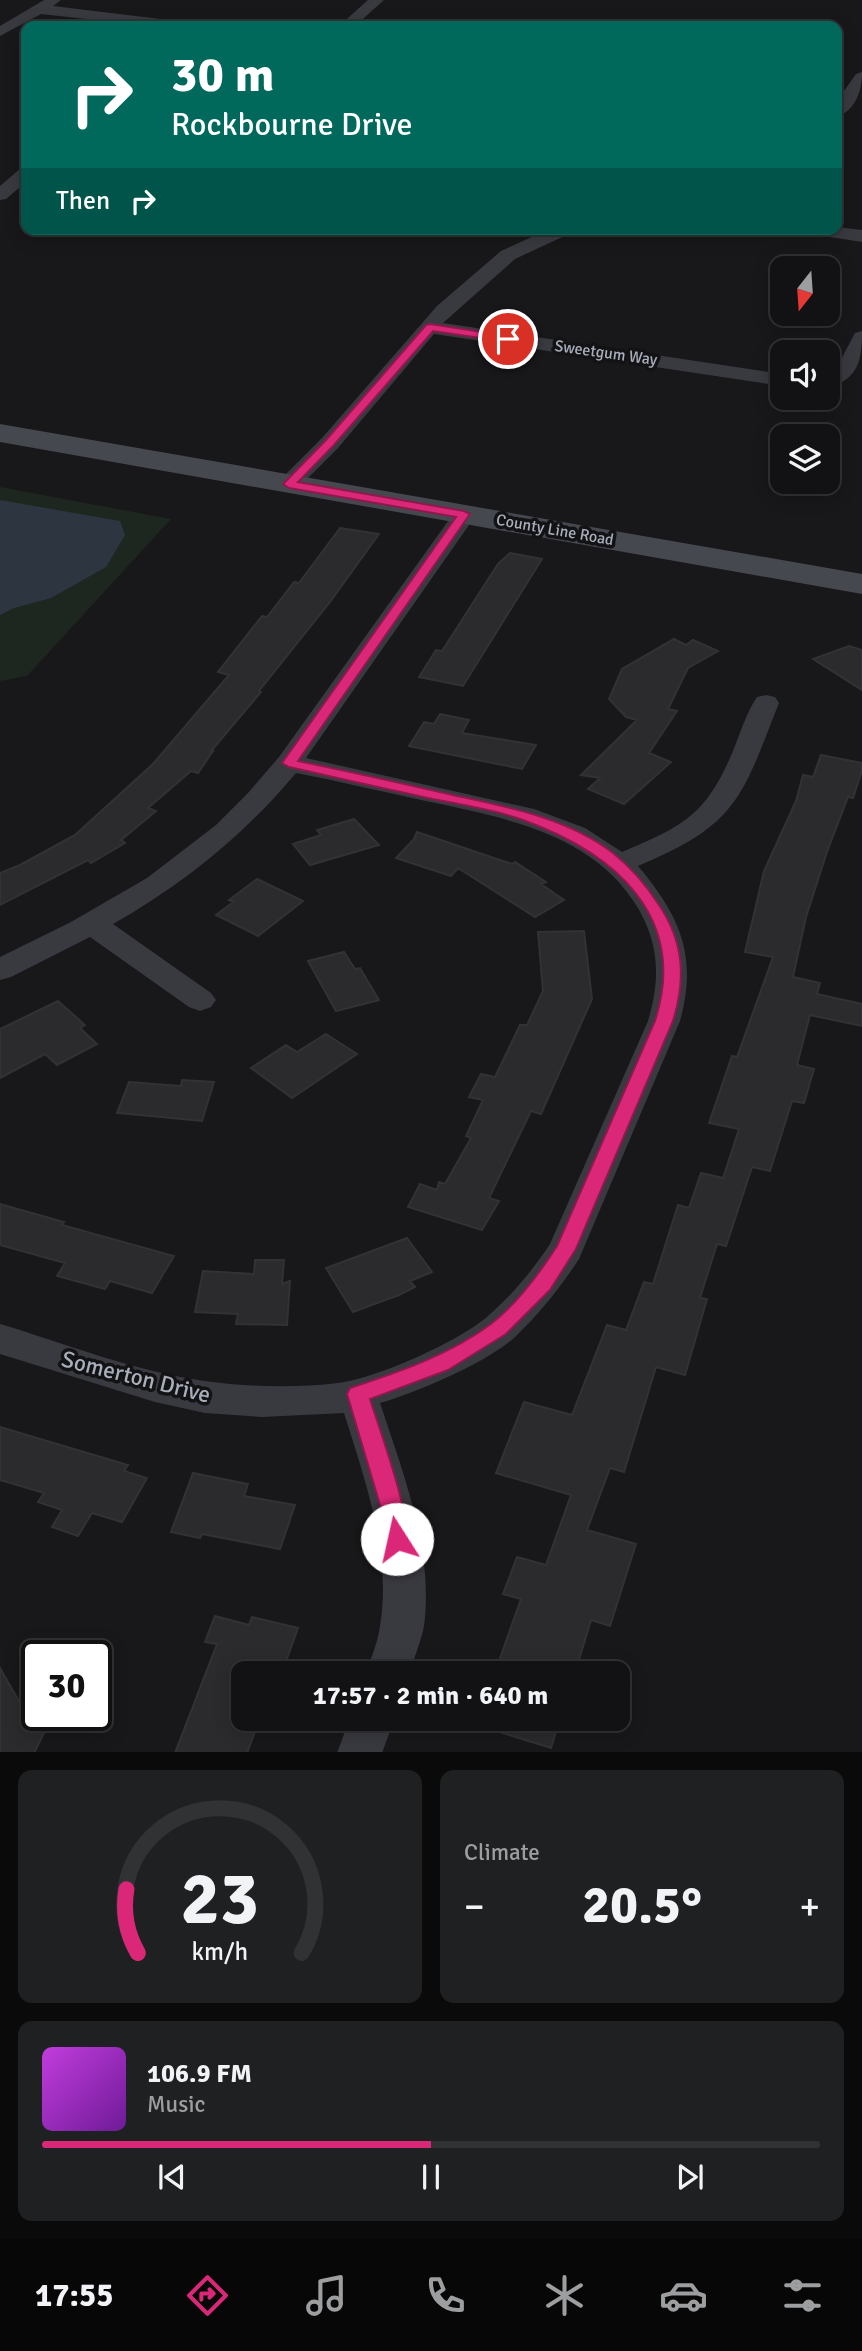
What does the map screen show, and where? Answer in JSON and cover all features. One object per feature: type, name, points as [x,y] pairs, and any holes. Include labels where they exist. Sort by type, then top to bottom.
[{"type":"main road","name":"County Line Road","points":[[0,433],[862,584]]},
{"type":"street","points":[[0,32],[54,0]]},
{"type":"street","points":[[352,21],[377,0]]},
{"type":"street","points":[[38,9],[142,21]]},
{"type":"street","points":[[846,104],[862,77]]},
{"type":"street","points":[[0,195],[21,177]]},
{"type":"street","points":[[842,233],[862,236]]},
{"type":"street","points":[[289,484],[330,443],[444,310],[508,255],[552,235]]},
{"type":"street","name":"Sweetgum Way","points":[[430,327],[770,378]]},
{"type":"street","points":[[840,375],[844,373],[862,337]]},
{"type":"street","points":[[0,970],[93,924],[165,881],[220,839],[268,790],[289,763],[464,514]]},
{"type":"street","points":[[618,864],[696,827],[716,809],[734,776],[766,703]]},
{"type":"street","name":"Somerton Drive","points":[[0,1339],[155,1386],[205,1397],[339,1399],[385,1386],[440,1364],[499,1329],[543,1284],[566,1249],[664,1021],[673,993],[674,963],[664,925],[638,885],[618,864],[572,836],[527,816],[289,763]]},
{"type":"street","points":[[93,924],[200,1000]]},
{"type":"street","points":[[358,1394],[394,1515],[403,1586],[402,1626],[392,1661]]},
{"type":"street","points":[[359,1752],[368,1731]]},
{"type":"shaded area","points":[[0,487],[171,519],[27,676],[0,681]]},
{"type":"shaded area","points":[[0,500],[120,521],[125,535],[106,567],[51,598],[14,608],[0,615]]},
{"type":"building","points":[[340,528],[379,534],[330,602],[259,691],[261,692],[211,751],[198,773],[191,771],[148,808],[156,811],[121,840],[125,843],[91,863],[88,860],[0,905],[0,873],[75,835],[153,764],[229,675],[218,672],[262,616],[267,617],[294,582],[299,583]]},
{"type":"building","points":[[510,553],[542,559],[463,686],[419,677],[436,650],[442,651],[498,564]]},
{"type":"building","points":[[674,639],[686,645],[693,640],[718,651],[688,668],[668,709],[677,711],[649,753],[671,762],[624,804],[588,789],[600,778],[581,775],[637,720],[626,717],[609,699],[622,669]]},
{"type":"building","points":[[849,646],[862,650],[862,690],[813,659]]},
{"type":"building","points":[[440,714],[469,720],[462,733],[536,745],[522,769],[409,746],[424,722],[434,724]]},
{"type":"building","points":[[821,755],[862,763],[853,798],[848,797],[806,917],[793,977],[820,983],[817,994],[862,1004],[862,1026],[810,1015],[797,1065],[814,1069],[804,1103],[792,1101],[770,1171],[752,1167],[726,1246],[717,1244],[700,1298],[707,1299],[685,1375],[656,1367],[624,1472],[610,1468],[587,1530],[636,1544],[610,1626],[591,1620],[579,1661],[499,1661],[521,1599],[503,1594],[517,1557],[546,1565],[571,1495],[496,1473],[524,1402],[572,1415],[607,1325],[626,1330],[644,1282],[653,1284],[678,1205],[689,1208],[701,1173],[723,1178],[739,1129],[709,1123],[732,1056],[737,1057],[773,957],[745,952],[764,871],[796,801],[803,775],[813,777]]},
{"type":"building","points":[[354,819],[379,845],[310,865],[293,844],[321,835],[317,830]]},
{"type":"building","points":[[417,832],[512,864],[515,862],[546,882],[541,884],[564,900],[535,917],[458,868],[451,876],[396,858]]},
{"type":"building","points":[[257,879],[303,901],[258,936],[216,915],[233,902],[229,900]]},
{"type":"building","points":[[584,931],[592,999],[541,1114],[531,1111],[489,1198],[499,1201],[482,1230],[408,1207],[420,1184],[437,1190],[439,1182],[445,1184],[471,1138],[466,1136],[483,1100],[469,1097],[481,1074],[495,1077],[520,1025],[527,1025],[543,991],[538,932]]},
{"type":"building","points":[[344,952],[355,969],[360,968],[379,1000],[336,1011],[308,961]]},
{"type":"building","points":[[58,1001],[85,1025],[80,1028],[97,1044],[57,1065],[45,1054],[0,1078],[0,1029]]},
{"type":"building","points":[[326,1034],[357,1054],[292,1098],[251,1068],[286,1045],[297,1052]]},
{"type":"building","points":[[182,1080],[214,1082],[202,1121],[117,1113],[129,1082],[181,1086]]},
{"type":"building","points":[[0,1204],[64,1222],[62,1225],[174,1256],[152,1293],[110,1281],[105,1289],[57,1276],[65,1263],[0,1245]]},
{"type":"building","points":[[407,1238],[432,1272],[410,1281],[415,1287],[353,1312],[326,1268]]},
{"type":"building","points":[[255,1260],[284,1260],[282,1284],[290,1281],[287,1325],[236,1324],[238,1314],[195,1312],[203,1271],[254,1274]]},
{"type":"building","points":[[0,1427],[128,1465],[124,1471],[147,1478],[122,1522],[92,1513],[78,1536],[52,1527],[62,1510],[38,1502],[44,1493],[0,1480]]},
{"type":"building","points":[[193,1473],[248,1484],[244,1496],[295,1505],[280,1549],[202,1534],[200,1538],[171,1532]]},
{"type":"building","points":[[215,1616],[249,1625],[252,1617],[298,1628],[286,1661],[231,1661],[231,1731],[255,1731],[247,1752],[175,1752],[217,1644],[205,1642]]},
{"type":"building","points":[[0,1668],[21,1705],[21,1731],[45,1731],[34,1752],[0,1752]]},
{"type":"building","points":[[496,1731],[556,1731],[551,1748]]},
{"type":"route","points":[[397,1539],[394,1515],[358,1394],[440,1364],[499,1329],[543,1284],[566,1249],[664,1021],[673,993],[674,963],[664,925],[638,885],[607,856],[572,836],[527,816],[289,763],[464,514],[289,484],[330,443],[430,327],[508,339]]}]
